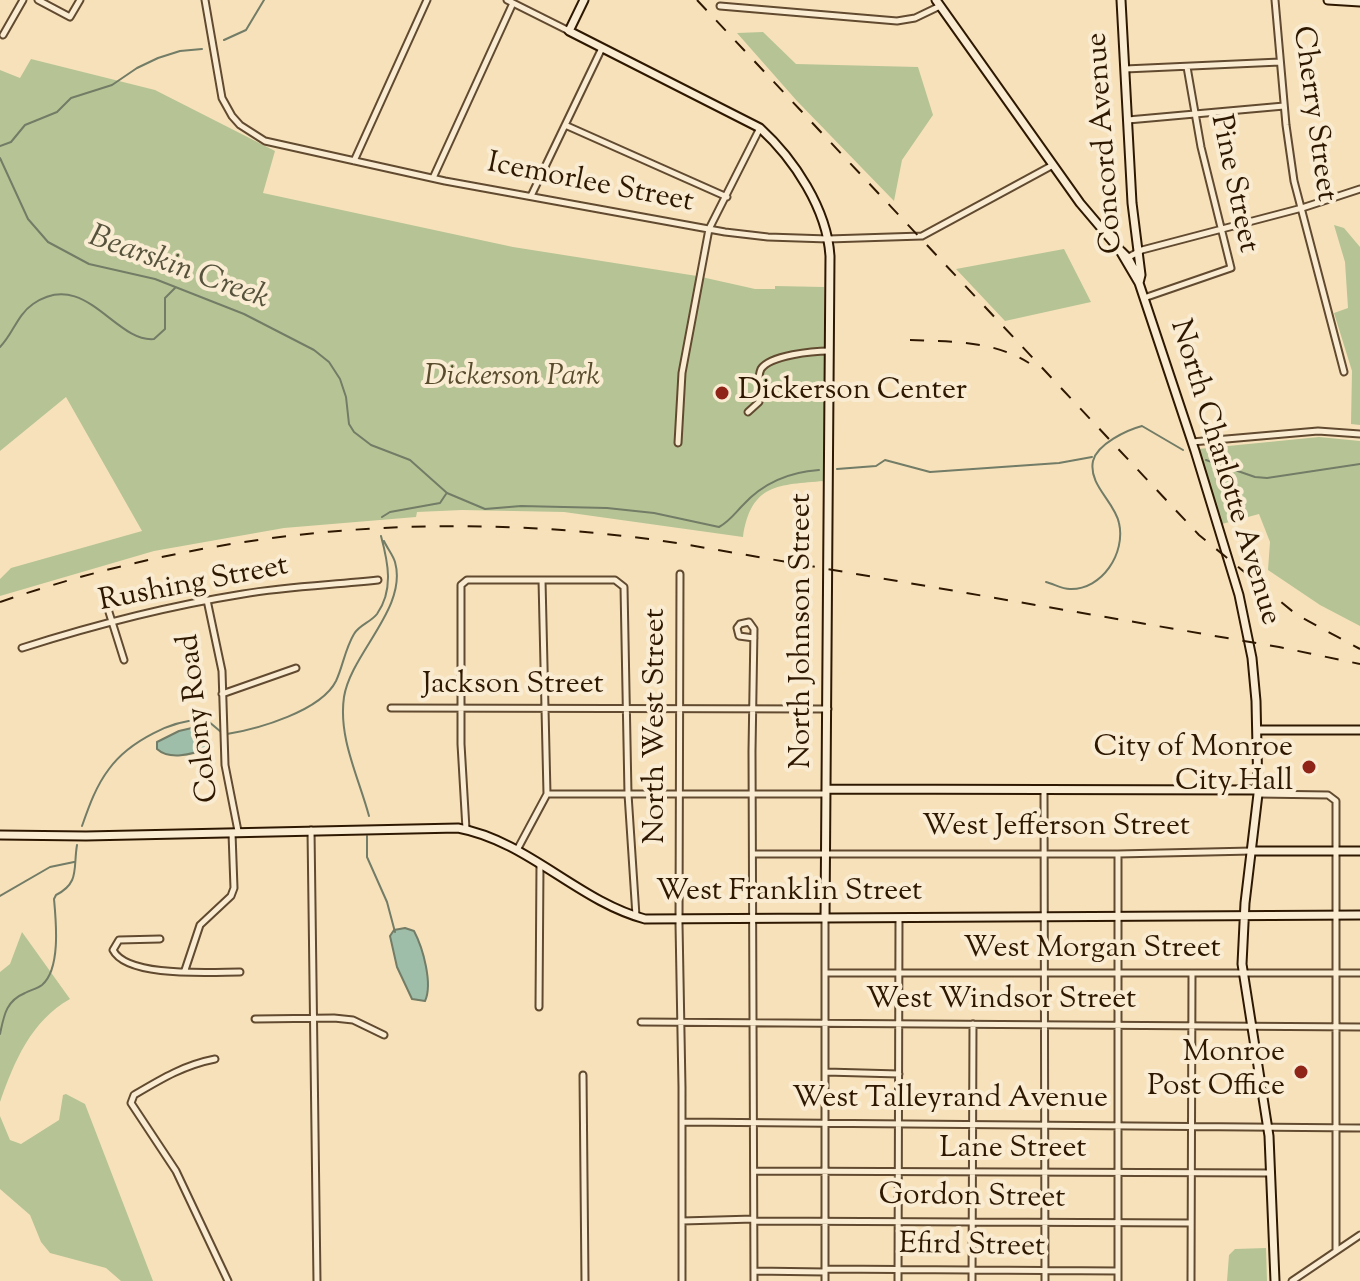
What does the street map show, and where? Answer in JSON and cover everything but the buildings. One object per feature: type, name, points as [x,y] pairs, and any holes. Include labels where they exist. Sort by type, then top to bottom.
[{"type":"main road","points":[[584,0],[569,31],[760,128]]},
{"type":"main road","name":"Concord Avenue","points":[[1121,0],[1136,253],[1141,275],[1139,283]]},
{"type":"main road","points":[[1328,0],[1360,2]]},
{"type":"main road","points":[[938,3],[1087,213],[1138,274],[1139,283]]},
{"type":"main road","name":"North Johnson Street","points":[[760,128],[780,148],[818,206],[825,220],[828,239],[825,918]]},
{"type":"main road","name":"North Charlotte Avenue","points":[[1139,283],[1192,442],[1245,619],[1252,658],[1258,792],[1244,915],[1242,973],[1267,1125],[1275,1281]]},
{"type":"main road","points":[[1257,730],[1360,730]]},
{"type":"main road","points":[[827,792],[1258,792]]},
{"type":"main road","name":"West Franklin Street","points":[[0,835],[433,827],[466,829],[517,850],[620,910],[645,919],[1360,915]]},
{"type":"main road","name":"West Jefferson Street","points":[[1253,851],[1360,851]]},
{"type":"street","points":[[3,35],[23,0]]},
{"type":"street","points":[[38,0],[70,17],[80,0]]},
{"type":"street","name":"Icemorlee Street","points":[[205,0],[222,98],[232,116],[247,131],[265,141],[433,178],[709,229],[768,237],[828,239],[922,236],[1054,165]]},
{"type":"street","points":[[354,161],[427,0]]},
{"type":"street","name":"Cherry Street","points":[[1275,0],[1294,181],[1344,372]]},
{"type":"street","points":[[433,178],[510,2],[569,31]]},
{"type":"street","points":[[720,6],[897,21],[926,15],[938,3]]},
{"type":"street","points":[[531,196],[602,48]]},
{"type":"street","points":[[1125,69],[1280,62]]},
{"type":"street","name":"Pine Street","points":[[1144,298],[1230,270],[1194,115],[1187,67]]},
{"type":"street","points":[[1128,120],[1284,106]]},
{"type":"street","points":[[565,125],[727,197]]},
{"type":"street","points":[[678,443],[682,373],[709,229],[760,128]]},
{"type":"street","points":[[1126,259],[1136,253],[1360,189]]},
{"type":"street","points":[[748,412],[759,402],[760,374],[765,365],[803,352],[829,351]]},
{"type":"street","points":[[1192,442],[1318,431],[1360,434]]},
{"type":"street","name":"North West Street","points":[[680,574],[682,1281]]},
{"type":"street","name":"Rushing Street","points":[[22,648],[112,622],[207,600],[270,590],[378,580]]},
{"type":"street","points":[[466,829],[461,708],[461,585],[467,580],[621,582],[624,587],[628,794],[636,916]]},
{"type":"street","points":[[517,850],[547,794],[542,580]]},
{"type":"street","name":"Colony Road","points":[[185,970],[200,925],[224,903],[234,888],[235,832],[225,765],[222,671],[207,600]]},
{"type":"street","points":[[108,609],[124,660]]},
{"type":"street","points":[[754,638],[754,1281]]},
{"type":"street","points":[[222,694],[296,668]]},
{"type":"street","name":"Jackson Street","points":[[391,708],[828,709]]},
{"type":"street","points":[[1044,791],[1045,1281]]},
{"type":"street","points":[[547,794],[827,792]]},
{"type":"street","points":[[1258,792],[1331,795],[1336,801],[1336,1250]]},
{"type":"street","points":[[311,829],[317,1281]]},
{"type":"street","name":"West Jefferson Street","points":[[753,854],[1253,851]]},
{"type":"street","points":[[1118,854],[1118,1281]]},
{"type":"street","points":[[539,1007],[540,863]]},
{"type":"street","name":"North Johnson Street","points":[[825,918],[825,1281]]},
{"type":"street","points":[[898,1281],[899,918]]},
{"type":"street","points":[[160,939],[119,940],[113,950],[115,956],[132,965],[172,972],[240,972]]},
{"type":"street","name":"West Morgan Street","points":[[825,973],[1360,973]]},
{"type":"street","points":[[1191,1281],[1192,973]]},
{"type":"street","points":[[255,1019],[353,1020],[384,1035]]},
{"type":"street","name":"West Windsor Street","points":[[641,1022],[1360,1027]]},
{"type":"street","points":[[972,1281],[973,1024]]},
{"type":"street","points":[[215,1059],[192,1063],[134,1095],[131,1103],[176,1171],[228,1281]]},
{"type":"street","points":[[826,1072],[899,1074]]},
{"type":"street","points":[[583,1075],[585,1281]]},
{"type":"street","name":"West Talleyrand Avenue","points":[[683,1122],[1360,1128]]},
{"type":"street","name":"Lane Street","points":[[754,1171],[1271,1173]]},
{"type":"street","name":"Gordon Street","points":[[682,1221],[1191,1223]]},
{"type":"street","points":[[1292,1281],[1360,1235]]},
{"type":"street","name":"Efird Street","points":[[754,1271],[1118,1271]]},
{"type":"green space","points":[[763,32],[796,64],[918,67],[933,115],[902,160],[894,201],[797,101],[737,33]]},
{"type":"green space","name":"Dickerson Park","points":[[31,59],[155,90],[275,151],[263,193],[513,247],[697,276],[755,289],[775,289],[775,286],[824,287],[824,481],[770,490],[753,506],[743,537],[564,512],[417,512],[416,517],[284,528],[154,551],[0,596],[0,579],[11,568],[142,531],[66,397],[0,451],[0,70],[20,78]]},
{"type":"green space","points":[[1334,225],[1344,228],[1360,247],[1360,425],[1351,424],[1352,371],[1334,313],[1348,308],[1345,262]]},
{"type":"green space","points":[[1064,249],[1091,302],[1005,321],[956,269]]},
{"type":"green space","points":[[1319,437],[1360,441],[1360,626],[1320,605],[1268,570],[1270,542],[1259,514],[1222,524],[1198,449]]},
{"type":"green space","points":[[22,932],[70,999],[56,1008],[34,1031],[11,1072],[0,1102],[0,972],[10,964]]},
{"type":"green space","points":[[63,1095],[85,1104],[153,1281],[121,1281],[106,1268],[50,1253],[41,1242],[30,1215],[0,1189],[0,1116],[10,1140],[21,1144],[59,1120]]},
{"type":"green space","points":[[1266,1248],[1267,1281],[1227,1281],[1229,1255],[1235,1249]]},
{"type":"shaded area","points":[[196,727],[204,729],[209,739],[206,748],[181,755],[157,749],[157,742]]},
{"type":"shaded area","points":[[405,928],[414,931],[424,956],[428,985],[425,1001],[412,999],[397,967],[390,936],[394,930]]},
{"type":"waterway","points":[[224,40],[246,30],[264,0]]},
{"type":"waterway","points":[[0,146],[11,142],[25,125],[57,112],[71,98],[112,85],[158,58],[180,51],[202,49]]},
{"type":"waterway","name":"Bearskin Creek","points":[[0,158],[28,219],[48,242],[89,264],[155,279],[244,314],[314,350],[329,362],[340,379],[349,424],[354,432],[371,445],[410,460],[447,493],[485,509],[521,506],[607,508],[654,513],[719,527],[768,484],[797,473],[819,470]]},
{"type":"waterway","points":[[0,347],[28,308],[52,295],[68,295],[84,300],[126,330],[154,339],[165,329],[165,298],[175,288]]},
{"type":"waterway","name":"Bearskin Creek","points":[[1046,582],[1067,589],[1082,588],[1101,576],[1115,557],[1120,534],[1117,515],[1094,478],[1093,461],[1100,449],[1121,434],[1142,426],[1183,450]]},
{"type":"waterway","name":"Bearskin Creek","points":[[837,469],[876,466],[885,460],[930,472],[1059,463],[1092,457]]},
{"type":"waterway","name":"Bearskin Creek","points":[[1206,460],[1255,477],[1267,478],[1360,464]]},
{"type":"waterway","points":[[382,517],[390,512],[440,503],[446,494]]},
{"type":"waterway","points":[[227,734],[288,717],[328,692],[336,681],[354,634],[377,614],[386,595],[387,566],[381,536]]},
{"type":"waterway","points":[[369,816],[350,758],[343,712],[349,680],[394,596],[397,579],[395,562],[384,541]]},
{"type":"waterway","points":[[82,826],[104,776],[117,759],[140,741],[167,727],[195,721],[208,721],[221,732]]},
{"type":"waterway","points":[[367,836],[367,857],[387,902],[395,932]]},
{"type":"waterway","points":[[0,1034],[10,1004],[48,978],[56,944],[54,899],[72,880],[77,845]]},
{"type":"waterway","points":[[0,896],[50,867],[74,862]]},
{"type":"railway","points":[[697,0],[1199,535],[1297,615],[1360,649]]},
{"type":"railway","points":[[910,340],[986,346],[1029,363]]},
{"type":"railway","points":[[0,602],[83,576],[167,556],[252,541],[338,531],[424,526],[510,527],[596,533],[683,544],[1279,647],[1360,664]]},
{"type":"place","name":"Dickerson Center","points":[[722,393]]},
{"type":"place","name":"City of Monroe City Hall","points":[[1309,767]]},
{"type":"place","name":"Monroe Post Office","points":[[1301,1072]]}]
